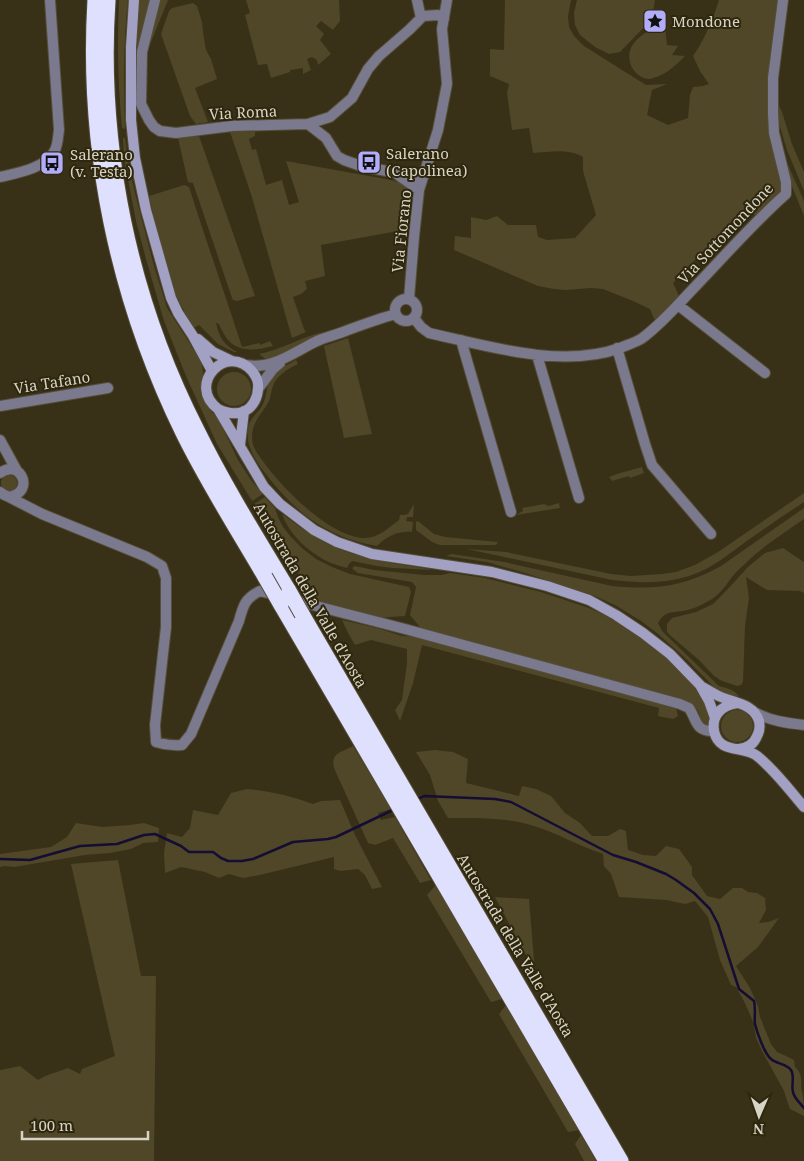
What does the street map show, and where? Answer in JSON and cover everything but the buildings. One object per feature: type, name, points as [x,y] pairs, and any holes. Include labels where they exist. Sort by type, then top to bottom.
[{"type":"highway","name":"Autostrada della Valle d'Aosta","points":[[95,0],[93,85],[99,149],[110,220],[128,292],[153,365],[200,465],[281,605],[366,736]]},
{"type":"highway","name":"Autostrada della Valle d'Aosta","points":[[108,0],[107,85],[113,150],[124,220],[141,288],[166,362],[214,463],[302,614],[366,736],[594,1126],[621,1161]]},
{"type":"highway","name":"Autostrada della Valle d'Aosta","points":[[594,1126],[606,1161]]},
{"type":"main road","points":[[134,0],[131,47],[131,120],[135,158],[146,210],[164,278],[178,313],[212,371]]},
{"type":"main road","points":[[193,336],[213,352],[246,365],[256,377],[257,395],[253,403],[244,411],[231,413],[218,409]]},
{"type":"main road","points":[[232,361],[220,364],[212,371],[207,381],[207,395],[240,444],[264,487],[280,504],[314,530],[337,542],[372,554],[492,572],[547,586],[589,600],[643,632],[670,654],[700,685],[709,701],[715,718]]},
{"type":"main road","points":[[240,444],[244,411]]},
{"type":"main road","points":[[700,685],[719,696],[747,706],[756,714],[759,722],[759,748],[767,764]]},
{"type":"main road","points":[[738,703],[720,710],[715,718],[714,731],[716,738],[731,749],[739,749],[755,754],[767,764],[804,807]]},
{"type":"main road","points":[[739,749],[750,745],[758,733]]},
{"type":"street","points":[[0,177],[33,169],[47,159],[55,150],[59,130],[50,0]]},
{"type":"street","name":"Via Roma","points":[[155,0],[142,52],[141,104],[154,127],[160,131],[176,133],[232,126],[308,124],[330,118],[352,98],[368,69],[379,56],[421,18]]},
{"type":"street","points":[[417,0],[421,18],[423,16],[438,15],[444,19]]},
{"type":"street","name":"Via Fiorano","points":[[409,299],[419,190],[438,130],[447,84],[442,29],[448,0]]},
{"type":"street","name":"Via Sottomondone","points":[[414,318],[421,328],[429,333],[551,357],[596,354],[640,339],[678,305],[757,221],[786,194],[786,182],[774,134],[773,78],[784,0]]},
{"type":"street","points":[[326,138],[330,118]]},
{"type":"street","points":[[308,124],[326,138],[337,156],[344,160],[361,166],[422,178]]},
{"type":"street","points":[[391,171],[419,190]]},
{"type":"street","points":[[409,299],[416,306],[417,312],[410,321],[404,321],[399,319],[395,310],[400,301],[409,299]]},
{"type":"street","name":"Via Sottomondone","points":[[678,305],[765,373]]},
{"type":"street","points":[[246,365],[264,366],[316,342],[374,320],[396,314]]},
{"type":"street","points":[[461,340],[511,512]]},
{"type":"street","points":[[617,348],[652,465],[711,534]]},
{"type":"street","points":[[258,389],[273,369],[291,355]]},
{"type":"street","points":[[537,355],[579,498]]},
{"type":"street","name":"Via Tafano","points":[[0,406],[108,388]]},
{"type":"street","points":[[1,442],[23,478],[23,487],[31,504],[42,514]]},
{"type":"street","points":[[0,472],[3,464],[1,442]]},
{"type":"street","points":[[0,472],[8,469],[17,471]]},
{"type":"street","points":[[4,494],[11,496],[18,493],[23,487]]},
{"type":"street","points":[[4,494],[42,514],[147,556],[162,566],[166,578],[166,627],[155,725],[156,742],[168,746],[182,745],[191,734],[246,601],[250,596],[260,591],[680,704],[689,708],[696,724],[702,729],[714,731]]},
{"type":"street","points":[[756,714],[764,718],[804,725]]},
{"type":"street","points":[[758,733],[772,725],[786,723]]},
{"type":"shaded area","points":[[119,0],[128,0],[124,81],[125,129],[122,128],[119,80]]},
{"type":"shaded area","points":[[140,0],[151,0],[137,51],[137,17]]},
{"type":"shaded area","points":[[160,0],[168,0],[145,57],[155,15]]},
{"type":"shaded area","points":[[246,0],[339,0],[340,21],[333,30],[321,21],[316,26],[324,34],[320,40],[331,54],[318,65],[317,60],[312,57],[307,59],[311,70],[303,74],[303,68],[290,70],[290,72],[271,78],[267,64],[258,65],[245,15],[250,13]]},
{"type":"shaded area","points":[[505,0],[571,0],[568,16],[569,27],[574,36],[584,46],[646,85],[667,84],[652,90],[647,115],[668,125],[688,118],[690,95],[693,87],[709,84],[693,56],[708,29],[719,0],[779,0],[771,74],[783,185],[779,197],[758,216],[742,210],[673,283],[680,298],[658,320],[654,319],[650,309],[603,289],[566,290],[538,286],[454,250],[455,236],[471,238],[471,217],[486,220],[497,216],[508,225],[536,225],[538,237],[547,240],[575,238],[596,215],[583,171],[583,157],[572,152],[552,151],[533,153],[529,128],[512,130],[507,93],[509,84],[490,76],[490,49],[504,50]]},
{"type":"shaded area","points":[[577,0],[655,0],[652,19],[620,52],[609,54],[595,47],[580,35],[575,25],[574,13]]},
{"type":"shaded area","points":[[193,3],[197,6],[202,22],[206,50],[217,79],[195,88],[208,122],[196,124],[190,116],[161,34],[169,11],[172,8]]},
{"type":"shaded area","points":[[660,26],[665,27],[667,45],[678,46],[672,55],[685,56],[661,75],[650,79],[644,78],[635,72],[632,67],[629,56],[630,51],[640,37]]},
{"type":"shaded area","points":[[778,104],[804,172],[804,191],[787,150],[778,120]]},
{"type":"shaded area","points":[[255,131],[255,136],[249,139],[252,150],[256,149],[266,185],[282,180],[289,205],[299,202],[286,161],[391,180],[408,186],[413,192],[414,197],[414,208],[409,229],[321,245],[325,276],[305,281],[307,289],[293,297],[306,332],[292,338],[251,194],[230,132]]},
{"type":"shaded area","points":[[199,136],[255,296],[237,301],[233,300],[193,183],[188,182],[178,138]]},
{"type":"shaded area","points":[[123,138],[125,138],[130,172],[138,205],[167,308],[202,364],[202,392],[205,402],[218,418],[238,460],[263,494],[252,501],[217,444],[186,376],[164,321],[136,221],[124,159]]},
{"type":"shaded area","points":[[784,156],[804,201],[804,216],[789,179]]},
{"type":"shaded area","points":[[184,185],[189,187],[242,347],[259,343],[260,345],[270,341],[273,346],[254,349],[240,348],[228,340],[219,324],[216,323],[223,340],[237,352],[234,352],[218,344],[199,325],[193,328],[176,295],[149,196]]},
{"type":"shaded area","points":[[323,332],[326,333],[274,358],[267,360],[259,354],[275,350]]},
{"type":"shaded area","points":[[348,338],[372,434],[344,438],[324,346]]},
{"type":"shaded area","points":[[296,360],[298,364],[283,373],[275,382],[269,401],[252,432],[252,442],[259,455],[273,475],[296,498],[322,521],[336,529],[363,538],[373,537],[399,520],[400,515],[408,514],[414,504],[413,517],[407,517],[406,521],[413,522],[412,532],[402,532],[393,535],[377,546],[342,536],[314,521],[288,500],[258,463],[248,441],[249,425],[264,403],[268,384],[273,374]]},
{"type":"shaded area","points":[[234,372],[246,377],[251,389],[246,401],[234,406],[222,401],[217,389],[222,377]]},
{"type":"shaded area","points":[[642,467],[644,473],[630,478],[629,476],[612,481],[609,477],[620,473]]},
{"type":"shaded area","points":[[6,475],[12,475],[17,480],[15,489],[6,491],[1,486],[1,480]]},
{"type":"shaded area","points":[[804,493],[804,502],[720,561],[699,572],[673,580],[643,582],[612,580],[467,549],[506,552],[611,574],[631,576],[676,572],[695,565],[718,552]]},
{"type":"shaded area","points":[[265,497],[275,508],[283,527],[291,537],[316,559],[350,574],[409,587],[411,592],[405,616],[377,618],[310,598],[306,590],[308,588],[254,504]]},
{"type":"shaded area","points":[[559,503],[560,508],[516,515],[523,511],[522,508],[544,504],[549,506]]},
{"type":"shaded area","points":[[804,508],[804,519],[774,540],[737,571],[715,597],[694,608],[668,613],[658,623],[662,631],[719,686],[733,691],[739,696],[728,695],[715,688],[657,633],[615,605],[593,595],[525,573],[487,562],[446,556],[452,554],[504,562],[612,586],[655,587],[694,579],[721,566]]},
{"type":"shaded area","points":[[282,514],[318,538],[346,552],[366,558],[434,570],[393,568],[352,561],[347,568],[332,563],[312,552],[302,543],[292,532]]},
{"type":"shaded area","points":[[418,521],[434,534],[445,537],[498,542],[496,545],[440,545],[432,542],[416,530],[416,522]]},
{"type":"shaded area","points":[[783,548],[804,562],[804,593],[800,591],[767,590],[746,577],[749,598],[745,626],[743,682],[737,686],[720,680],[667,632],[667,624],[672,618],[696,612],[713,604],[748,567],[765,553]]},
{"type":"shaded area","points":[[355,566],[374,570],[424,575],[450,573],[485,578],[541,592],[589,608],[613,619],[652,644],[693,683],[708,704],[711,721],[709,726],[703,724],[697,710],[690,703],[683,700],[426,630],[420,627],[410,615],[416,587],[412,582],[358,573],[352,568]]},
{"type":"shaded area","points":[[342,620],[402,636],[419,637],[676,708],[678,716],[673,719],[658,716],[659,708],[422,645],[413,683],[400,721],[395,710],[402,700],[407,649],[371,640],[355,645]]},
{"type":"shaded area","points":[[737,710],[743,711],[748,715],[752,720],[752,732],[748,737],[743,741],[737,742],[731,741],[726,737],[722,732],[721,726],[722,720],[726,715],[731,711]]},
{"type":"shaded area","points":[[353,746],[391,809],[378,813],[381,820],[395,817],[431,880],[420,883],[393,838],[375,845],[368,843],[333,763],[335,756]]},
{"type":"shaded area","points":[[435,750],[453,752],[468,759],[466,783],[519,796],[522,786],[536,789],[551,796],[565,813],[580,823],[592,836],[608,836],[620,829],[626,831],[628,850],[643,855],[656,856],[666,846],[679,849],[692,867],[692,875],[707,896],[720,899],[733,888],[742,888],[765,898],[766,910],[759,923],[779,918],[758,947],[736,966],[750,988],[771,1044],[777,1052],[794,1060],[795,1067],[801,1076],[804,1116],[790,1109],[784,1091],[756,1038],[754,1024],[745,1003],[736,987],[731,985],[720,960],[708,917],[695,901],[685,904],[666,900],[619,897],[611,874],[604,866],[603,854],[524,823],[491,819],[448,818],[438,801],[430,775],[416,752]]},
{"type":"shaded area","points":[[247,789],[281,794],[313,804],[321,801],[340,800],[355,835],[382,887],[372,889],[365,875],[358,869],[340,871],[334,869],[334,857],[243,878],[229,874],[219,878],[205,872],[181,867],[165,873],[164,853],[167,833],[182,837],[190,828],[193,810],[218,815],[231,793]]},
{"type":"shaded area","points":[[76,823],[102,827],[144,823],[159,828],[158,842],[143,843],[131,849],[110,853],[85,855],[14,867],[0,867],[0,854],[51,847],[67,837]]},
{"type":"shaded area","points":[[118,860],[141,976],[156,976],[154,1161],[0,1161],[0,1070],[20,1066],[38,1080],[68,1068],[80,1074],[82,1069],[115,1056],[71,864]]},
{"type":"shaded area","points":[[436,885],[502,999],[491,1002],[427,895]]},
{"type":"shaded area","points":[[495,897],[529,899],[535,972]]},
{"type":"shaded area","points":[[506,1005],[579,1130],[568,1132],[499,1014]]},
{"type":"shaded area","points":[[581,1135],[596,1161],[584,1161],[575,1144]]},
{"type":"waterway","points":[[416,800],[424,796],[495,799],[511,802],[613,855],[666,874],[694,893],[710,909],[718,924],[739,989],[754,1001],[755,1024],[763,1047],[771,1059],[791,1070],[794,1094],[804,1108]]},
{"type":"waterway","points":[[0,859],[30,860],[80,846],[117,844],[144,835],[155,834],[181,846],[189,852],[213,852],[228,861],[242,861],[253,859],[293,842],[336,837],[395,809]]},
{"type":"place","name":"Mondone","points":[[655,21]]},
{"type":"place","name":"Salerano (Capolinea)","points":[[369,162]]},
{"type":"place","name":"Salerano (v. Testa)","points":[[52,163]]}]
